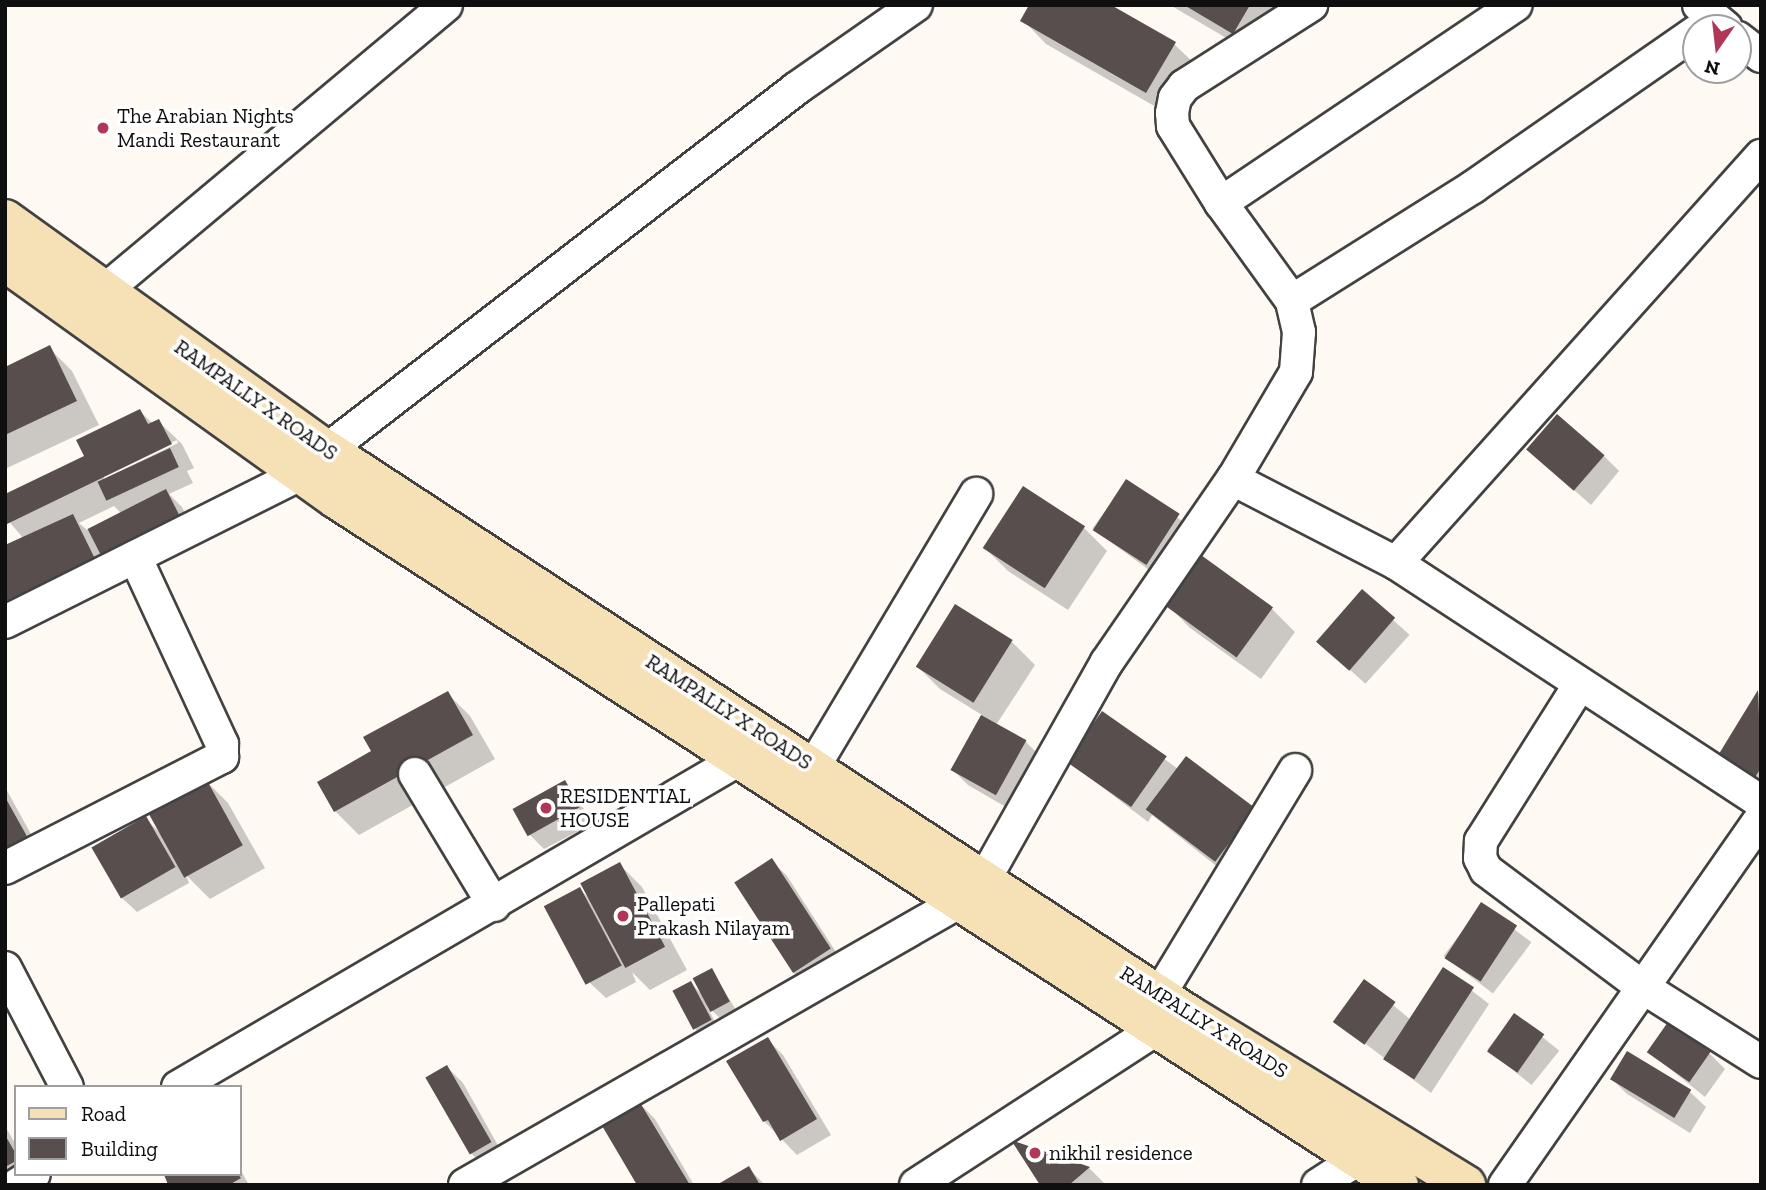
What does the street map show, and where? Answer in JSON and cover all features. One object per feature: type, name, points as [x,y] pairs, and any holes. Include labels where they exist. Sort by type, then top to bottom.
[{"type":"main road","name":"RAMPALLY X ROADS","points":[[5,219],[103,292],[314,462],[736,761],[971,892],[1157,1013],[1358,1159],[1399,1185]]},
{"type":"main road","name":"RAMPALLY X ROADS","points":[[5,262],[314,462],[814,766],[971,892]]},
{"type":"main road","name":"RAMPALLY X ROADS","points":[[1157,1013],[1466,1185]]},
{"type":"street","points":[[103,292],[446,5]]},
{"type":"street","points":[[5,622],[314,462],[797,88],[916,5]]},
{"type":"street","points":[[466,1185],[971,892],[1107,662],[1233,479],[1296,372],[1299,332],[1292,301],[1221,203],[1173,126],[1175,98],[1184,86],[1311,5]]},
{"type":"street","points":[[1221,203],[1516,5]]},
{"type":"street","points":[[1292,301],[1474,187],[1682,46]]},
{"type":"street","points":[[1396,563],[1761,156]]},
{"type":"street","points":[[1233,479],[1396,563],[1761,802]]},
{"type":"street","points":[[814,766],[976,494]]},
{"type":"street","points":[[5,868],[222,757],[222,744],[135,557]]},
{"type":"street","points":[[1580,684],[1481,841],[1480,858],[1486,870],[1644,988],[1761,1062]]},
{"type":"street","points":[[181,1085],[494,905],[736,761]]},
{"type":"street","points":[[916,1185],[1157,1013],[1295,770]]},
{"type":"street","points":[[415,774],[494,905]]},
{"type":"street","points":[[1504,1185],[1761,818]]},
{"type":"street","points":[[5,968],[66,1085]]},
{"type":"street","points":[[1318,1185],[1358,1159]]},
{"type":"building","points":[[1029,5],[1111,5],[1176,42],[1146,93],[1020,21]]},
{"type":"building","points":[[1184,5],[1250,5],[1233,34]]},
{"type":"building","points":[[50,345],[77,401],[5,435],[5,367]]},
{"type":"building","points":[[140,409],[148,424],[159,419],[172,444],[7,524],[5,494],[84,456],[76,440]]},
{"type":"building","points":[[1557,414],[1605,455],[1574,491],[1526,449]]},
{"type":"building","points":[[170,448],[179,467],[106,501],[97,482]]},
{"type":"building","points":[[1126,479],[1180,514],[1146,565],[1093,530]]},
{"type":"building","points":[[1023,486],[1085,526],[1045,588],[983,548]]},
{"type":"building","points":[[166,489],[182,520],[103,560],[88,529]]},
{"type":"building","points":[[73,514],[96,561],[5,604],[5,545]]},
{"type":"building","points":[[1201,555],[1273,607],[1237,657],[1165,605]]},
{"type":"building","points":[[1362,589],[1395,618],[1349,671],[1316,642]]},
{"type":"building","points":[[955,604],[1013,640],[973,703],[916,667]]},
{"type":"building","points":[[1758,690],[1761,768],[1750,785],[1714,762]]},
{"type":"building","points":[[448,691],[473,735],[334,812],[317,782],[371,751],[363,737]]},
{"type":"building","points":[[1102,711],[1167,756],[1131,807],[1066,762]]},
{"type":"building","points":[[981,715],[1026,740],[996,795],[950,770]]},
{"type":"building","points":[[1186,756],[1255,808],[1215,862],[1146,810]]},
{"type":"building","points":[[205,777],[243,845],[184,878],[146,809]]},
{"type":"building","name":"RESIDENTIAL HOUSE","points":[[565,780],[580,807],[528,836],[513,809]]},
{"type":"building","points":[[5,797],[29,840],[5,852]]},
{"type":"building","points":[[146,816],[176,867],[121,899],[91,848]]},
{"type":"building","points":[[772,858],[831,949],[793,973],[734,883]]},
{"type":"building","name":"Pallepati Prakash Nilayam","points":[[620,862],[665,947],[625,968],[580,883]]},
{"type":"building","points":[[580,887],[622,966],[586,985],[544,906]]},
{"type":"building","points":[[1481,902],[1517,925],[1481,982],[1445,958]]},
{"type":"building","points":[[1443,967],[1474,987],[1414,1079],[1383,1059]]},
{"type":"building","points":[[712,968],[730,1002],[710,1012],[693,978]]},
{"type":"building","points":[[1364,979],[1396,1002],[1364,1045],[1333,1022]]},
{"type":"building","points":[[691,981],[712,1020],[693,1030],[672,991]]},
{"type":"building","points":[[1514,1013],[1544,1034],[1517,1073],[1487,1052]]},
{"type":"building","points":[[1668,1022],[1711,1052],[1689,1082],[1647,1052]]},
{"type":"building","points":[[768,1037],[817,1119],[780,1141],[768,1120],[763,1122],[726,1061]]},
{"type":"building","points":[[1627,1051],[1691,1090],[1674,1118],[1610,1079]]},
{"type":"building","points":[[447,1065],[492,1142],[470,1155],[425,1078]]},
{"type":"building","points":[[639,1101],[690,1185],[637,1185],[601,1124]]},
{"type":"building","points":[[5,1135],[14,1151],[14,1162],[5,1167]]},
{"type":"building","name":"nikhil residence","points":[[1011,1140],[1090,1167],[1069,1185],[1040,1185]]},
{"type":"building","points":[[749,1166],[760,1185],[720,1183]]},
{"type":"building","points":[[165,1176],[241,1178],[229,1185],[168,1185]]},
{"type":"place","name":"The Arabian Nights Mandi Restaurant","points":[[103,128]]},
{"type":"place","name":"RESIDENTIAL HOUSE","points":[[546,808]]},
{"type":"place","name":"Pallepati Prakash Nilayam","points":[[623,916]]},
{"type":"place","name":"nikhil residence","points":[[1035,1153]]}]
